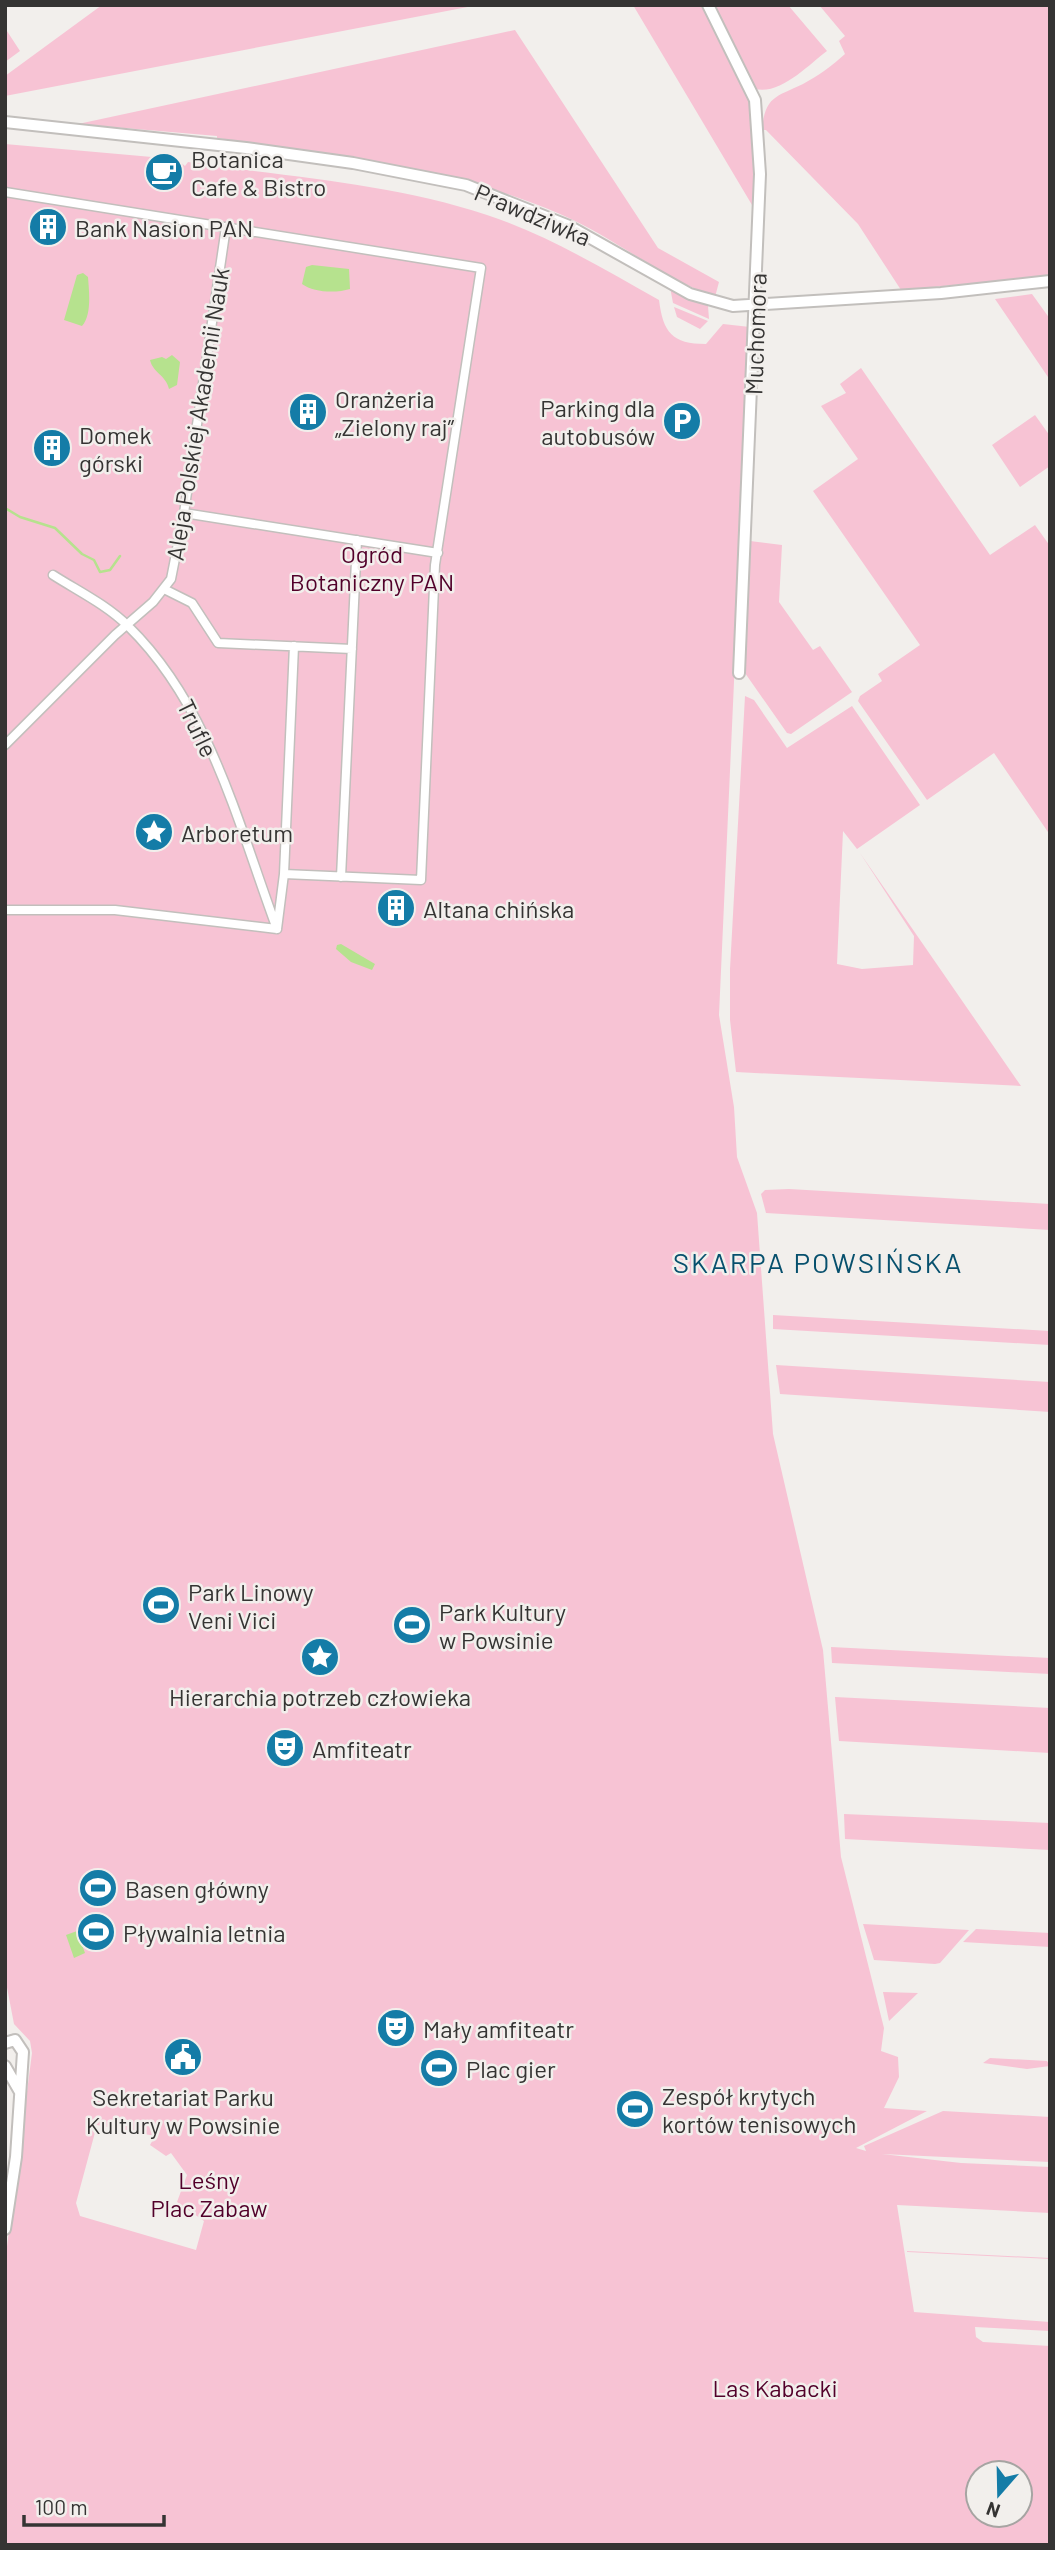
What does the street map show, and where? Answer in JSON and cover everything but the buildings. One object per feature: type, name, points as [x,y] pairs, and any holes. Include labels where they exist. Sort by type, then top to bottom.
[{"type":"street","name":"Muchomora","points":[[708,5],[755,100],[760,174],[739,673]]},
{"type":"street","name":"Prawdziwka","points":[[5,122],[258,149],[353,163],[466,185],[569,226],[690,294],[724,304],[756,306],[941,293],[1050,281]]},
{"type":"street","points":[[5,192],[481,268],[438,553],[421,880],[284,874]]},
{"type":"street","name":"Aleja Polskiej Akademii Nauk","points":[[5,745],[164,589],[174,569],[226,227]]},
{"type":"street","points":[[184,513],[438,553]]},
{"type":"street","points":[[341,877],[357,540]]},
{"type":"street","name":"Trufle","points":[[53,575],[128,625],[169,674],[200,722],[277,929]]},
{"type":"street","points":[[164,589],[192,603],[218,643],[352,649]]},
{"type":"street","points":[[5,910],[115,909],[277,929],[284,874],[294,646]]},
{"type":"street","points":[[5,2043],[15,2040],[23,2052],[21,2094],[5,2229]]},
{"type":"street","points":[[5,2066],[21,2094]]},
{"type":"green space","points":[[102,5],[478,5],[5,96],[5,76]]},
{"type":"green space","points":[[633,5],[703,5],[740,76],[750,103],[755,210]]},
{"type":"green space","points":[[714,5],[788,5],[827,51],[803,71],[775,88],[755,89]]},
{"type":"green space","points":[[819,5],[1050,5],[1050,276],[901,290],[858,224],[766,130],[762,130],[766,110],[774,99],[803,84],[845,54],[839,41],[845,36]]},
{"type":"green space","points":[[5,28],[20,51],[5,62]]},
{"type":"green space","points":[[515,30],[658,248],[719,282],[715,297],[675,279],[580,223],[476,184],[391,164],[217,136],[78,124]]},
{"type":"green space","points":[[5,144],[152,157],[179,161],[185,166],[188,162],[301,177],[377,188],[451,204],[531,232],[659,300],[663,320],[677,339],[706,344],[723,324],[750,327],[719,1015],[734,1107],[737,1157],[757,1213],[773,1434],[823,1650],[841,1857],[884,2028],[881,2051],[898,2057],[899,2077],[884,2108],[927,2111],[856,2148],[866,2151],[864,2146],[943,2111],[1050,2117],[1050,2162],[882,2154],[961,2163],[1050,2167],[1050,2213],[897,2205],[914,2312],[1050,2322],[1050,2331],[975,2327],[976,2337],[983,2342],[1050,2346],[1050,2545],[5,2545],[5,2262],[32,2053],[30,2041],[14,2024],[5,1977]],"holes":[[[97,2125],[155,2136],[150,2145],[166,2156],[171,2153],[187,2175],[177,2202],[204,2221],[196,2250],[80,2216],[76,2203]]]},
{"type":"green space","points":[[670,287],[708,306],[709,319],[673,303]]},
{"type":"green space","points":[[1032,294],[1050,319],[1050,380],[995,299]]},
{"type":"green space","points":[[674,307],[708,321],[700,329],[677,317]]},
{"type":"green space","points":[[861,368],[990,555],[1035,525],[1050,546],[1050,835],[994,753],[927,800],[858,701],[860,696],[882,681],[878,674],[920,645],[813,491],[858,459],[821,406],[846,393],[840,384]]},
{"type":"green space","points":[[1035,415],[1050,436],[1050,466],[1020,487],[992,445]]},
{"type":"green space","points":[[750,541],[782,545],[779,602],[813,650],[820,646],[852,692],[791,734],[787,733],[745,673]]},
{"type":"green space","points":[[745,696],[754,700],[787,748],[852,706],[920,805],[857,849],[843,831],[837,964],[862,969],[913,965],[914,936],[860,853],[1021,1086],[736,1072],[730,1020],[730,969]]},
{"type":"green space","points":[[789,1189],[1050,1204],[1050,1230],[766,1213],[761,1194],[765,1190]]},
{"type":"green space","points":[[773,1315],[1050,1331],[1050,1345],[773,1329]]},
{"type":"green space","points":[[776,1365],[1050,1382],[1050,1412],[780,1394]]},
{"type":"green space","points":[[831,1647],[1050,1658],[1050,1674],[832,1663]]},
{"type":"green space","points":[[835,1697],[1050,1708],[1050,1753],[839,1741]]},
{"type":"green space","points":[[844,1814],[1050,1823],[1050,1850],[845,1839]]},
{"type":"green space","points":[[863,1924],[969,1930],[940,1963],[935,1964],[874,1960]]},
{"type":"green space","points":[[976,1929],[1050,1933],[1050,1947],[963,1942]]},
{"type":"green space","points":[[883,1992],[918,1993],[889,2021]]},
{"type":"green space","points":[[990,2058],[1047,2061],[1050,2066],[1027,2069],[983,2063]]},
{"type":"green space","points":[[907,2252],[1050,2258],[1050,2259]]},
{"type":"shaded area","points":[[312,265],[349,269],[350,289],[326,291],[302,284],[306,267]]},
{"type":"shaded area","points":[[83,273],[88,277],[89,303],[82,326],[64,320],[77,275]]},
{"type":"shaded area","points":[[172,355],[180,362],[177,385],[169,389],[150,360],[162,357],[166,359]]},
{"type":"shaded area","points":[[341,944],[375,964],[372,970],[351,962],[336,949],[337,945]]},
{"type":"shaded area","name":"Basen główny","points":[[103,1869],[110,1904],[93,1907],[85,1873]]},
{"type":"shaded area","points":[[77,1931],[85,1953],[74,1958],[66,1935]]},
{"type":"waterway","points":[[5,508],[20,517],[55,528],[82,554],[94,560],[100,572],[110,570],[120,556]]},
{"type":"place","name":"Botanica Cafe & Bistro","points":[[164,172]]},
{"type":"place","name":"Bank Nasion PAN","points":[[48,227]]},
{"type":"place","name":"Oranżeria „Zielony raj”","points":[[308,412]]},
{"type":"place","name":"Parking dla autobusów","points":[[682,421]]},
{"type":"place","name":"Domek górski","points":[[52,448]]},
{"type":"place","name":"Arboretum","points":[[154,832]]},
{"type":"place","name":"Altana chińska","points":[[396,908]]},
{"type":"place","name":"Park Linowy Veni Vici","points":[[161,1605]]},
{"type":"place","name":"Park Kultury w Powsinie","points":[[412,1625]]},
{"type":"place","name":"Hierarchia potrzeb człowieka","points":[[320,1657]]},
{"type":"place","name":"Amfiteatr","points":[[285,1748]]},
{"type":"place","name":"Basen główny","points":[[98,1888]]},
{"type":"place","name":"Pływalnia letnia","points":[[96,1932]]},
{"type":"place","name":"Mały amfiteatr","points":[[396,2028]]},
{"type":"place","name":"Sekretariat Parku Kultury w Powsinie","points":[[183,2057]]},
{"type":"place","name":"Plac gier","points":[[439,2068]]},
{"type":"place","name":"Zespół krytych kortów tenisowych","points":[[635,2109]]},
{"type":"district","name":"SKARPA POWSIŃSKA","points":[[818,1262]]},
{"type":"park label","name":"Ogród Botaniczny PAN","points":[[372,567]]},
{"type":"park label","name":"Leśny Plac Zabaw","points":[[209,2193]]},
{"type":"park label","name":"Las Kabacki","points":[[775,2387]]}]
